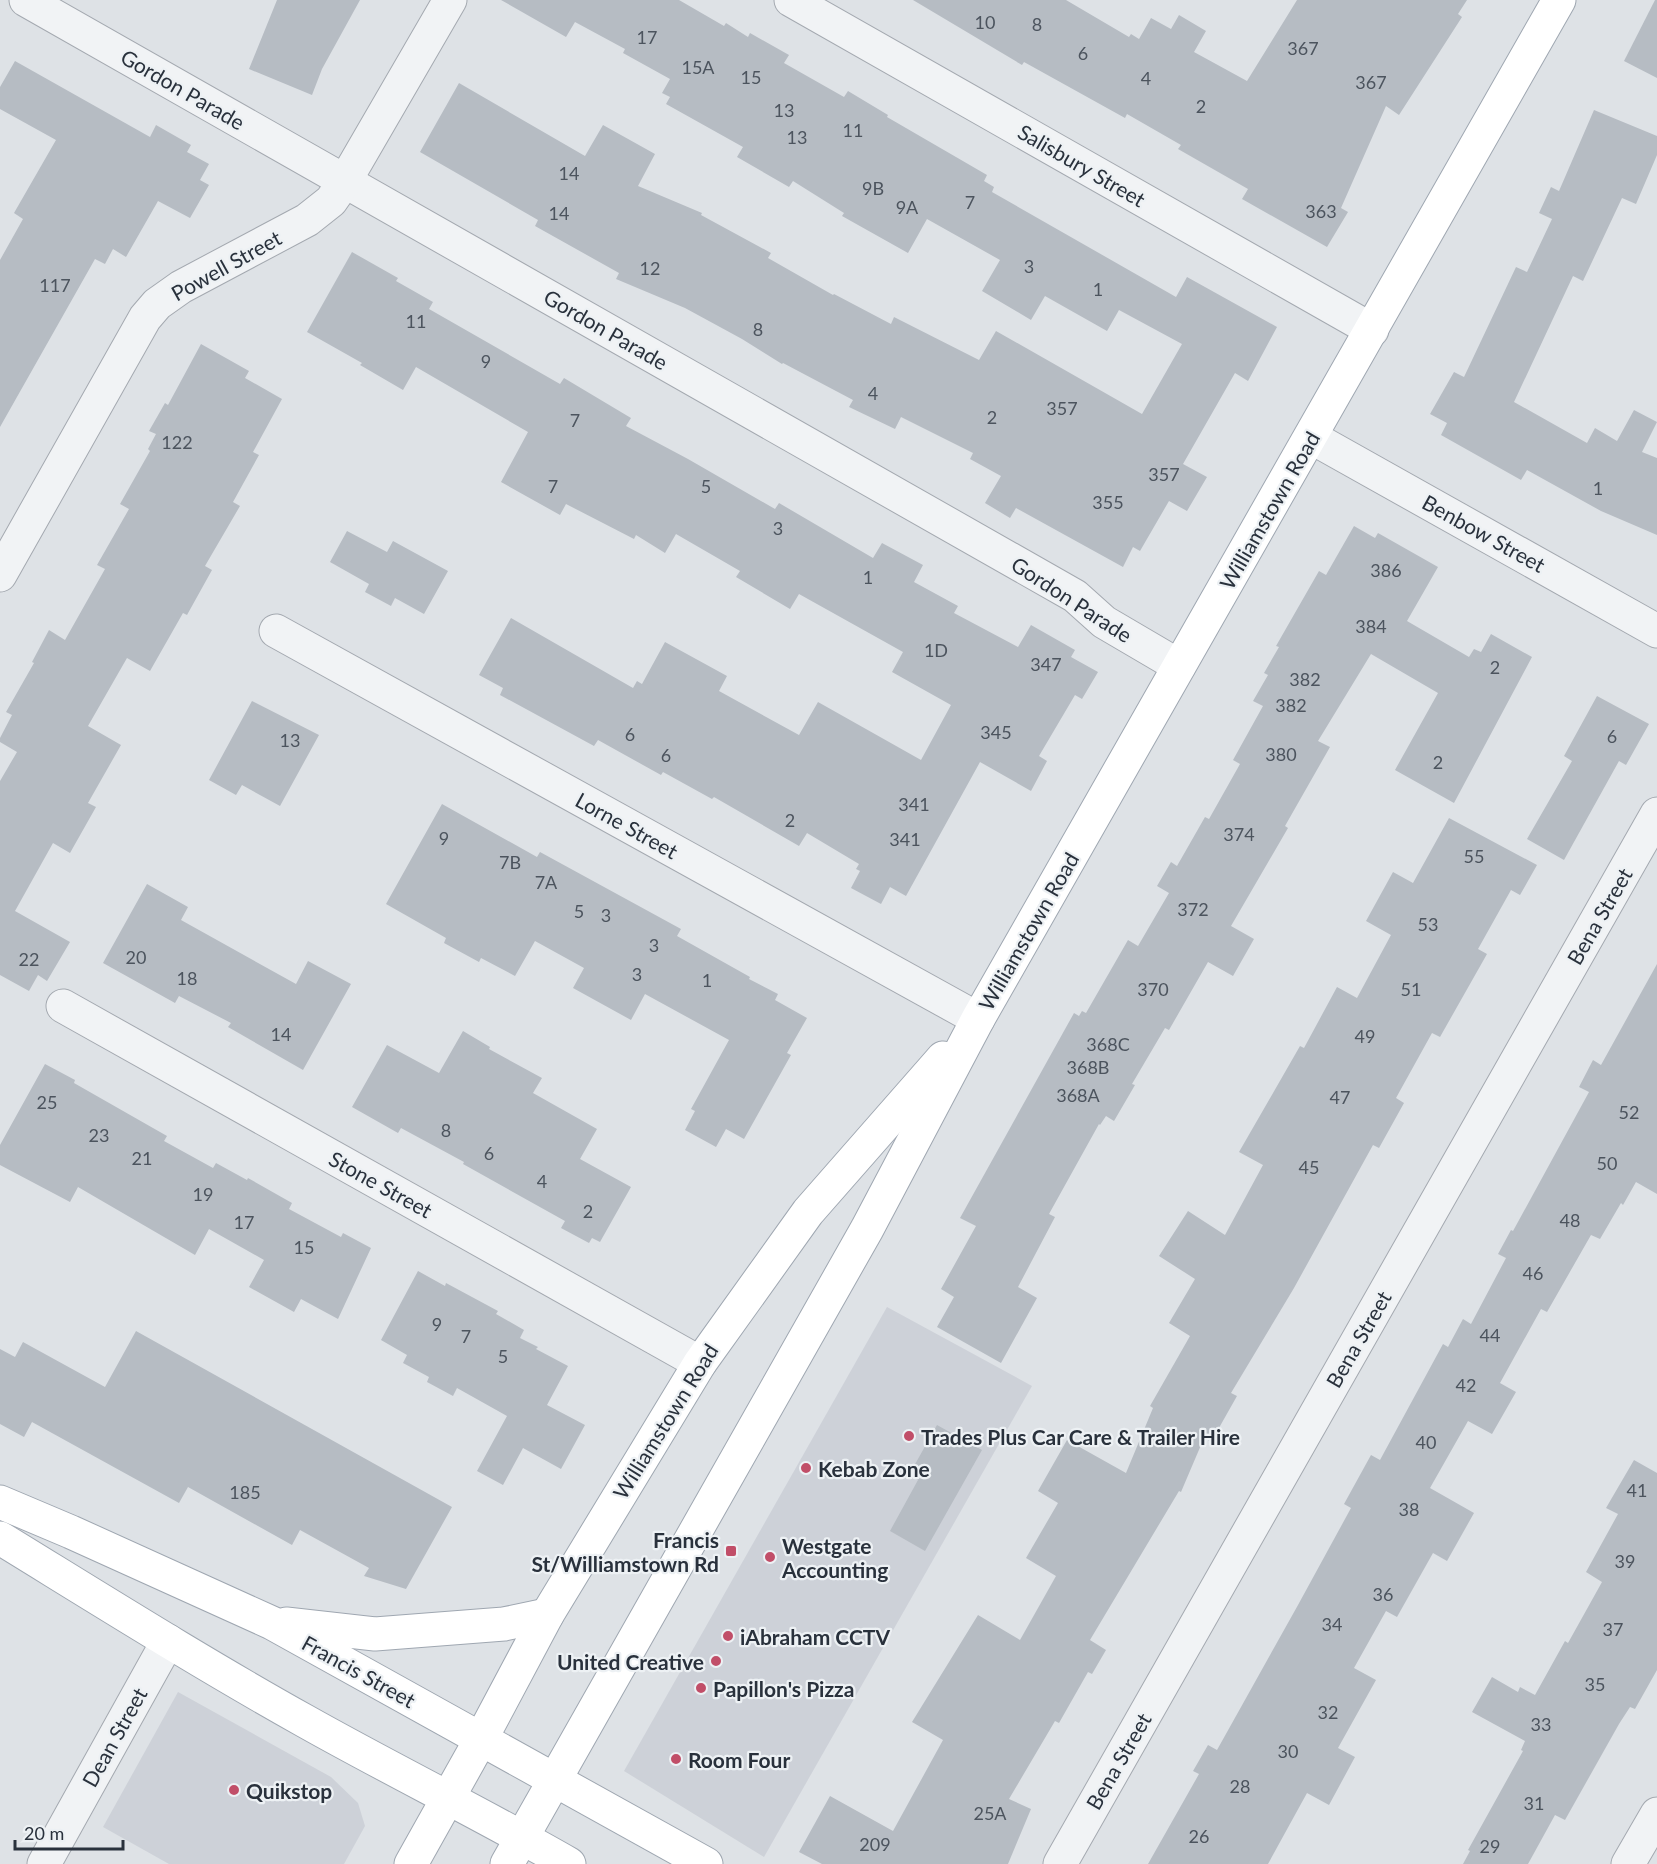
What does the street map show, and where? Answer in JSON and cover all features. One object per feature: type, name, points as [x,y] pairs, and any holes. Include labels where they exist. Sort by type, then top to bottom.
[{"type":"main road","name":"Williamstown Road","points":[[514,1851],[867,1229],[978,1018],[1559,0]]},
{"type":"main road","name":"Williamstown Road","points":[[411,1864],[547,1615],[700,1363],[808,1212],[978,1018]]},
{"type":"main road","name":"Francis Street","points":[[0,1502],[272,1623],[706,1864]]},
{"type":"main road","points":[[0,1538],[306,1722],[449,1797],[514,1851],[569,1864]]},
{"type":"main road","points":[[272,1623],[375,1634],[504,1624],[547,1615]]},
{"type":"street","name":"Gordon Parade","points":[[26,0],[1075,596],[1104,622],[1179,666]]},
{"type":"street","name":"Powell Street","points":[[3,562],[132,338],[157,304],[181,287],[307,220],[331,201],[345,181],[450,0]]},
{"type":"street","name":"Salisbury Street","points":[[791,0],[1372,330]]},
{"type":"street","name":"Benbow Street","points":[[1311,437],[1657,631]]},
{"type":"street","name":"Lorne Street","points":[[276,632],[978,1018]]},
{"type":"street","name":"Bena Street","points":[[1060,1864],[1657,814]]},
{"type":"street","name":"Stone Street","points":[[63,1006],[700,1363]]},
{"type":"street","name":"Dean Street","points":[[44,1864],[168,1641]]},
{"type":"street","points":[[1629,1864],[1657,1814]]},
{"type":"shaded area","points":[[887,1307],[1032,1386],[764,1857],[624,1771]]},
{"type":"shaded area","name":"Quikstop","points":[[178,1692],[331,1777],[358,1803],[365,1826],[344,1864],[169,1864],[103,1827]]},
{"type":"building","points":[[277,0],[360,0],[322,69],[312,95],[249,69]]},
{"type":"building","points":[[501,0],[679,0],[724,26],[726,23],[748,37],[750,33],[789,55],[784,63],[844,97],[848,91],[888,115],[887,117],[987,175],[984,181],[994,187],[992,192],[1176,297],[1187,277],[1277,327],[1248,381],[1235,373],[1183,464],[1207,477],[1187,511],[1169,501],[1140,551],[1133,547],[1123,567],[1016,508],[1010,518],[985,503],[1001,476],[970,459],[973,453],[901,417],[895,429],[849,407],[853,400],[782,364],[742,339],[685,308],[616,279],[619,273],[535,226],[538,220],[420,152],[459,83],[585,156],[603,125],[655,154],[638,186],[702,213],[701,215],[771,253],[768,258],[833,295],[891,324],[894,317],[979,360],[996,331],[1142,414],[1182,344],[1119,310],[1107,331],[1045,296],[1031,320],[982,291],[1000,260],[927,219],[908,253],[842,216],[844,213],[793,181],[789,187],[737,157],[743,147],[666,104],[670,97],[662,93],[670,79],[623,53],[625,49],[575,22],[566,37]]},
{"type":"building","points":[[913,0],[1066,0],[1129,37],[1131,34],[1139,39],[1151,18],[1171,29],[1179,15],[1206,31],[1194,52],[1247,81],[1297,0],[1467,0],[1458,14],[1462,17],[1399,115],[1386,106],[1341,208],[1348,212],[1327,247],[1242,199],[1248,189],[1178,149],[1181,145],[1127,114],[1125,118],[1024,62],[1022,65]]},
{"type":"building","points":[[1657,0],[1657,78],[1624,61]]},
{"type":"building","points":[[15,61],[150,137],[156,125],[191,145],[187,152],[209,164],[200,180],[209,185],[190,218],[158,201],[126,257],[113,249],[105,264],[95,259],[0,427],[0,260],[23,219],[14,213],[56,140],[0,109],[0,87]]},
{"type":"building","points":[[1594,110],[1657,136],[1657,155],[1636,204],[1622,198],[1583,281],[1573,276],[1514,402],[1587,443],[1595,428],[1617,441],[1634,410],[1657,422],[1642,452],[1657,458],[1657,535],[1601,511],[1527,470],[1521,480],[1441,435],[1447,423],[1430,414],[1454,372],[1464,377],[1516,267],[1527,272],[1552,219],[1539,213],[1551,187],[1559,191]]},
{"type":"building","points":[[352,252],[398,278],[396,281],[433,302],[429,309],[560,384],[564,378],[631,418],[626,426],[775,509],[779,503],[873,558],[882,543],[923,565],[914,582],[958,606],[954,613],[1018,647],[1031,625],[1075,650],[1071,657],[1098,672],[1082,699],[1075,695],[1039,756],[1047,761],[1031,791],[980,762],[906,896],[890,887],[881,904],[851,888],[860,871],[856,869],[859,864],[807,833],[799,846],[714,797],[712,799],[663,772],[661,775],[598,740],[594,746],[500,695],[503,688],[479,675],[511,618],[633,688],[637,681],[642,684],[665,642],[727,676],[719,691],[799,735],[818,702],[921,760],[951,705],[892,672],[903,652],[799,594],[790,609],[736,577],[740,571],[676,534],[665,553],[636,535],[634,539],[566,504],[560,515],[501,482],[528,432],[416,367],[403,390],[360,365],[362,363],[307,332]]},
{"type":"building","points":[[201,344],[249,371],[245,378],[282,399],[253,452],[259,455],[233,502],[240,506],[205,566],[212,570],[187,615],[183,613],[150,671],[127,658],[88,726],[121,745],[88,803],[96,807],[70,853],[53,843],[15,911],[70,942],[47,981],[38,975],[29,991],[0,975],[0,781],[17,752],[0,742],[12,715],[6,712],[34,663],[32,662],[49,630],[65,640],[105,569],[97,565],[129,509],[120,504],[150,451],[148,449],[156,434],[149,431],[165,403],[168,405]]},
{"type":"building","points":[[1354,526],[1375,538],[1378,533],[1438,567],[1407,621],[1469,657],[1474,649],[1481,652],[1491,634],[1532,657],[1454,803],[1395,770],[1438,693],[1371,654],[1318,741],[1330,747],[1285,826],[1288,828],[1231,926],[1254,939],[1233,976],[1208,962],[1169,1030],[1165,1028],[1132,1084],[1135,1085],[1114,1121],[1106,1116],[1099,1124],[1049,1214],[1055,1217],[1018,1287],[1037,1298],[1001,1363],[937,1327],[954,1297],[941,1289],[976,1226],[960,1218],[1074,1013],[1079,1016],[1082,1011],[1086,1013],[1128,940],[1138,946],[1169,893],[1157,886],[1171,862],[1177,866],[1205,817],[1209,819],[1240,764],[1233,760],[1263,706],[1253,701],[1268,675],[1264,673],[1279,647],[1276,646],[1319,571],[1326,575]]},
{"type":"building","points":[[347,531],[387,552],[393,541],[448,571],[424,614],[395,598],[391,606],[365,592],[369,584],[330,562]]},
{"type":"building","points":[[1597,696],[1649,724],[1626,765],[1619,761],[1564,860],[1527,839],[1572,761],[1564,756]]},
{"type":"building","points":[[252,701],[319,735],[280,806],[242,785],[236,795],[209,780]]},
{"type":"building","points":[[442,804],[537,857],[540,852],[681,929],[677,936],[778,994],[775,1000],[807,1018],[787,1053],[791,1055],[744,1139],[726,1129],[716,1147],[685,1130],[695,1111],[691,1109],[729,1040],[645,994],[631,1020],[573,988],[584,968],[535,941],[515,976],[481,958],[479,962],[444,943],[446,938],[386,904]]},
{"type":"building","points":[[1449,818],[1537,865],[1520,895],[1511,890],[1478,949],[1487,954],[1440,1037],[1432,1033],[1396,1098],[1404,1103],[1379,1148],[1373,1145],[1294,1288],[1231,1393],[1237,1396],[1211,1442],[1204,1438],[1181,1492],[1179,1491],[1090,1640],[1106,1650],[1092,1674],[1088,1672],[1059,1723],[1055,1721],[1009,1799],[1031,1809],[1008,1864],[822,1864],[799,1852],[830,1796],[893,1831],[943,1740],[912,1722],[978,1615],[1020,1640],[1056,1576],[1026,1558],[1058,1503],[1038,1491],[1067,1440],[1126,1473],[1153,1408],[1150,1406],[1190,1336],[1169,1323],[1195,1279],[1159,1256],[1188,1211],[1225,1235],[1263,1165],[1239,1152],[1300,1046],[1304,1048],[1337,987],[1357,998],[1391,935],[1366,921],[1393,872],[1413,883]]},
{"type":"building","points":[[147,884],[188,907],[181,920],[296,984],[308,961],[351,984],[303,1070],[228,1027],[231,1023],[179,996],[175,1003],[103,963]]},
{"type":"building","points":[[1657,964],[1657,1194],[1636,1182],[1600,1239],[1591,1235],[1547,1312],[1541,1309],[1500,1383],[1516,1392],[1492,1434],[1468,1421],[1430,1488],[1474,1513],[1447,1561],[1433,1553],[1397,1617],[1386,1611],[1354,1668],[1376,1680],[1338,1748],[1355,1757],[1329,1805],[1307,1793],[1268,1864],[1148,1864],[1199,1774],[1193,1771],[1208,1745],[1217,1750],[1351,1508],[1344,1504],[1371,1455],[1380,1460],[1443,1344],[1448,1347],[1463,1319],[1471,1324],[1506,1258],[1498,1254],[1511,1230],[1513,1231],[1589,1092],[1579,1087],[1593,1060],[1601,1065]]},
{"type":"building","points":[[463,1031],[490,1047],[489,1049],[542,1078],[533,1093],[597,1129],[580,1159],[631,1187],[600,1242],[592,1238],[589,1243],[561,1228],[565,1221],[463,1164],[464,1162],[401,1128],[398,1133],[352,1107],[387,1045],[439,1073]]},
{"type":"building","points":[[45,1064],[167,1136],[164,1141],[213,1168],[216,1163],[247,1180],[248,1178],[292,1203],[289,1209],[341,1237],[343,1233],[371,1248],[338,1319],[301,1299],[294,1312],[249,1287],[264,1260],[209,1229],[195,1255],[78,1187],[70,1202],[0,1165],[0,1145]]},
{"type":"building","points":[[418,1271],[498,1311],[496,1314],[524,1330],[520,1338],[568,1366],[547,1405],[585,1425],[561,1469],[523,1448],[503,1485],[477,1471],[507,1416],[457,1388],[453,1396],[427,1382],[429,1377],[403,1363],[407,1355],[381,1340]]},
{"type":"building","points":[[136,1331],[452,1507],[406,1589],[364,1576],[369,1568],[300,1530],[292,1545],[188,1487],[179,1503],[32,1422],[24,1437],[0,1424],[0,1349],[15,1357],[23,1342],[105,1387]]},
{"type":"building","points":[[937,1425],[982,1450],[925,1551],[890,1531],[918,1480],[909,1475]]},
{"type":"building","points":[[1634,1460],[1657,1473],[1657,1670],[1635,1709],[1630,1707],[1619,1724],[1565,1820],[1555,1815],[1528,1864],[1463,1864],[1470,1851],[1468,1850],[1523,1751],[1521,1750],[1525,1741],[1472,1712],[1492,1677],[1518,1692],[1520,1687],[1535,1695],[1565,1641],[1568,1643],[1602,1582],[1586,1572],[1618,1514],[1606,1508]]},
{"type":"place","name":"Trades Plus Car Care & Trailer Hire","points":[[909,1436]]},
{"type":"place","name":"Kebab Zone","points":[[806,1468]]},
{"type":"place","name":"Francis St/Williamstown Rd","points":[[731,1551]]},
{"type":"place","name":"Westgate Accounting","points":[[770,1557]]},
{"type":"place","name":"iAbraham CCTV","points":[[728,1636]]},
{"type":"place","name":"United Creative","points":[[716,1661]]},
{"type":"place","name":"Papillon's Pizza","points":[[701,1688]]},
{"type":"place","name":"Room Four","points":[[676,1759]]},
{"type":"place","name":"Quikstop","points":[[234,1790]]}]
